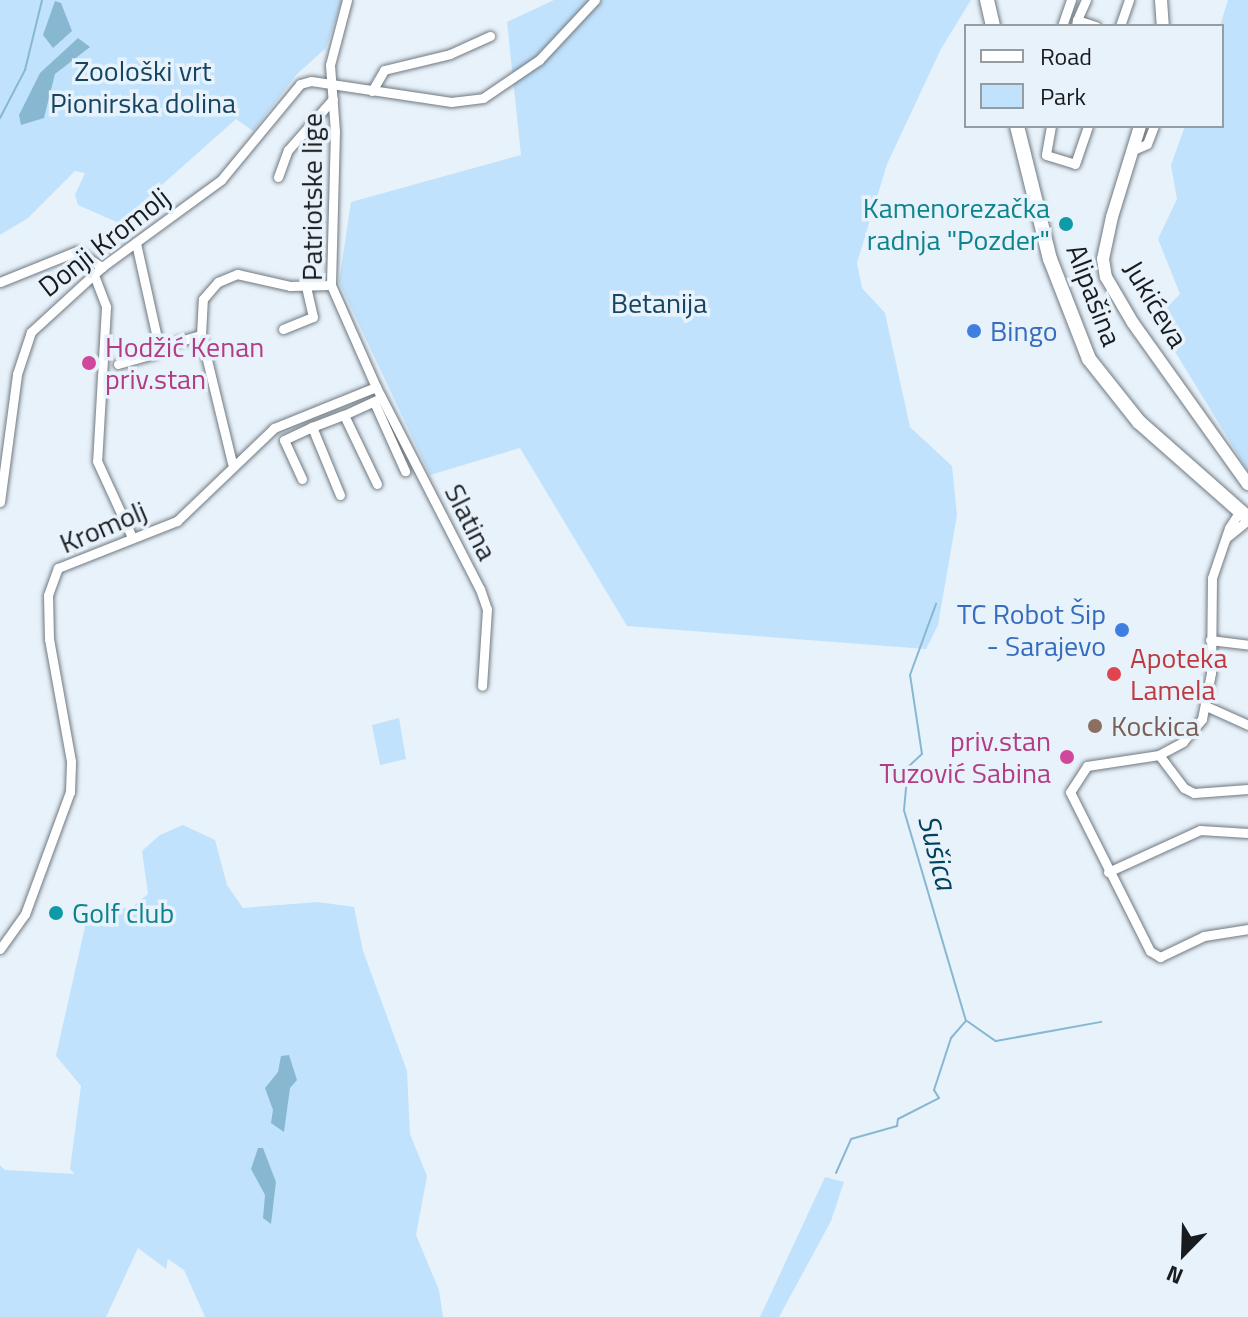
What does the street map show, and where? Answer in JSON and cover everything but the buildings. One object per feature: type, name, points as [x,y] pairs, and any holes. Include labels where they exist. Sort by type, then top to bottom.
[{"type":"main road","points":[[987,0],[993,24]]},
{"type":"main road","name":"Alipašina","points":[[1017,128],[1050,259],[1089,359],[1139,422],[1245,516]]},
{"type":"street","name":"Patriotske lige","points":[[347,0],[332,54],[331,285],[376,387]]},
{"type":"street","points":[[332,85],[451,102],[483,98],[539,60],[595,0]]},
{"type":"street","points":[[1063,24],[1071,0]]},
{"type":"street","points":[[1077,23],[1086,0]]},
{"type":"street","points":[[1121,24],[1129,0]]},
{"type":"street","points":[[1161,0],[1163,24]]},
{"type":"street","points":[[372,91],[384,70],[450,54],[490,36]]},
{"type":"street","name":"Donji Kromolj","points":[[0,502],[22,351],[44,317],[98,271],[221,180],[300,84],[332,85]]},
{"type":"street","points":[[278,177],[288,150],[333,99]]},
{"type":"street","points":[[1051,128],[1046,155],[1075,164],[1087,128]]},
{"type":"street","name":"Jukićeva","points":[[1139,128],[1106,245],[1106,277],[1133,323],[1248,484]]},
{"type":"street","points":[[1133,150],[1147,144],[1153,128]]},
{"type":"street","points":[[136,243],[159,347]]},
{"type":"street","points":[[0,282],[77,251],[98,271],[106,307],[97,461],[132,537]]},
{"type":"street","points":[[232,463],[201,335],[203,299],[226,277],[251,274],[306,287],[331,285]]},
{"type":"street","points":[[283,329],[313,317],[306,287]]},
{"type":"street","points":[[118,364],[154,354],[159,347],[201,335]]},
{"type":"street","name":"Kromolj","points":[[0,949],[25,914],[70,792],[71,761],[51,669],[51,580],[58,568],[177,521],[232,463],[274,428],[376,387]]},
{"type":"street","name":"Slatina","points":[[376,387],[378,400],[480,589],[487,609],[482,686]]},
{"type":"street","points":[[302,479],[284,440],[378,400],[405,471]]},
{"type":"street","points":[[344,415],[377,484]]},
{"type":"street","points":[[312,427],[340,495]]},
{"type":"street","points":[[1245,516],[1227,537],[1212,578],[1206,706],[1194,731],[1159,755],[1087,766],[1072,783],[1072,802],[1146,945],[1160,957],[1204,936],[1248,929]]},
{"type":"street","points":[[1210,640],[1248,645]]},
{"type":"street","points":[[1206,706],[1248,725]]},
{"type":"street","points":[[1159,755],[1184,788],[1194,793],[1248,789]]},
{"type":"street","points":[[1108,872],[1200,830],[1248,833]]},
{"type":"green space","name":"Zoološki vrt Pionirska dolina","points":[[0,0],[342,0],[326,48],[297,74],[253,131],[236,119],[119,223],[78,205],[75,195],[85,173],[75,171],[28,218],[0,235]]},
{"type":"green space","name":"Betanija","points":[[554,0],[971,0],[941,49],[887,164],[857,263],[862,288],[885,313],[910,427],[952,466],[957,515],[938,625],[926,649],[627,626],[520,448],[430,475],[339,282],[351,202],[521,155],[507,22]]},
{"type":"green space","points":[[1228,0],[1248,0],[1248,471],[1155,319],[1180,294],[1158,239],[1177,199],[1171,165],[1184,128],[1224,128],[1224,24],[1221,24]]},
{"type":"green space","points":[[399,718],[406,759],[380,765],[372,725]]},
{"type":"green space","points":[[183,825],[215,840],[227,885],[243,908],[318,902],[354,907],[363,951],[407,1071],[410,1134],[427,1176],[416,1235],[439,1290],[443,1317],[205,1317],[184,1270],[168,1259],[166,1269],[138,1248],[106,1317],[0,1317],[0,1165],[5,1170],[75,1174],[70,1169],[81,1086],[56,1056],[88,913],[132,907],[148,894],[142,851],[160,835]]},
{"type":"green space","points":[[825,1177],[844,1182],[831,1221],[779,1317],[760,1317]]},
{"type":"shaded area","points":[[55,1],[61,3],[72,31],[53,48],[43,35]]},
{"type":"shaded area","points":[[78,38],[90,47],[55,74],[44,118],[21,125],[19,115],[40,73]]},
{"type":"shaded area","points":[[289,1055],[297,1080],[290,1088],[284,1132],[271,1123],[273,1110],[265,1088],[278,1072],[281,1056]]},
{"type":"shaded area","points":[[258,1148],[263,1148],[276,1182],[271,1224],[263,1218],[265,1195],[251,1169]]},
{"type":"waterway","points":[[0,118],[25,70],[42,0]]},
{"type":"waterway","name":"Sušica","points":[[836,1173],[851,1139],[897,1126],[898,1119],[939,1098],[934,1090],[951,1038],[966,1021],[904,810],[908,767],[922,754],[910,675],[936,604]]},
{"type":"waterway","name":"Sušica","points":[[967,1021],[996,1041],[1101,1022]]},
{"type":"place","name":"Kamenorezačka radnja \"Pozder\"","points":[[1066,224]]},
{"type":"place","name":"Bingo","points":[[974,331]]},
{"type":"place","name":"Hodžić Kenan priv.stan","points":[[89,363]]},
{"type":"place","name":"TC Robot Šip - Sarajevo","points":[[1122,630]]},
{"type":"place","name":"Apoteka Lamela","points":[[1114,674]]},
{"type":"place","name":"Kockica","points":[[1095,726]]},
{"type":"place","name":"priv.stan Tuzović Sabina","points":[[1067,757]]},
{"type":"place","name":"Golf club","points":[[56,913]]}]
